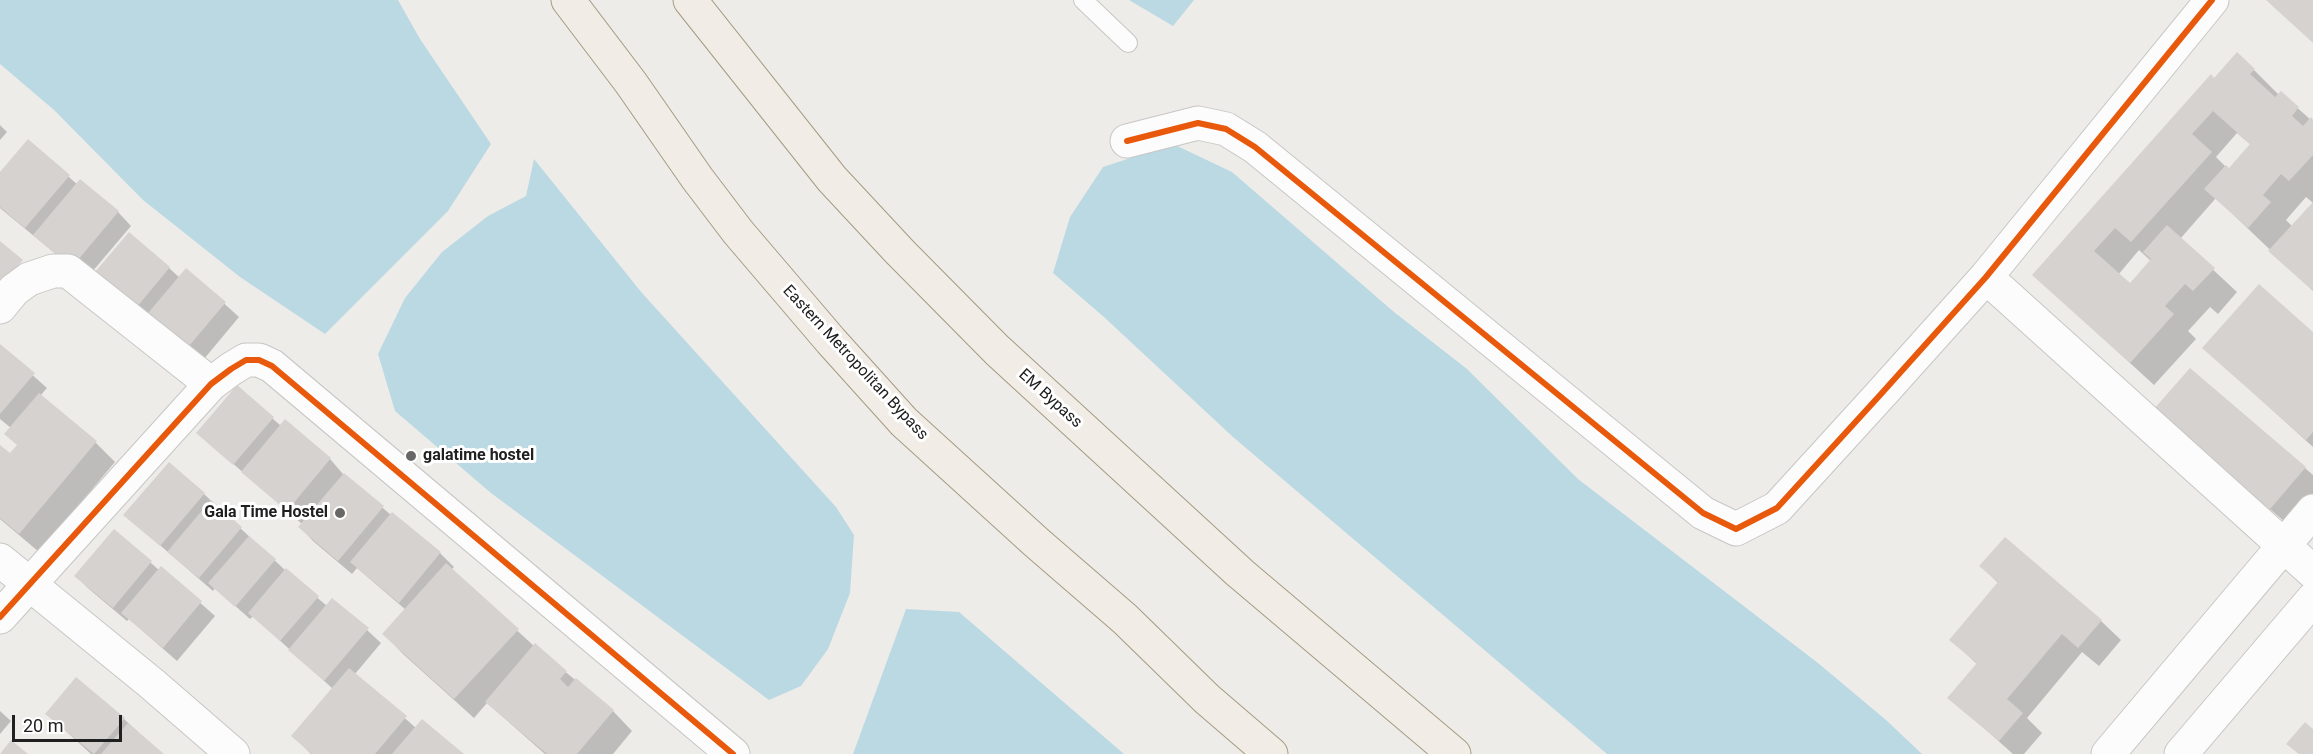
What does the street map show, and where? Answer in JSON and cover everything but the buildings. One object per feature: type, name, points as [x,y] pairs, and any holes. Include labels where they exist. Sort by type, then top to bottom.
[{"type":"main road","name":"Eastern Metropolitan Bypass","points":[[568,0],[738,232],[904,422],[1125,619],[1207,699],[1271,754]]},
{"type":"main road","name":"EM Bypass","points":[[690,0],[832,179],[997,350],[1240,573],[1454,754]]},
{"type":"street","points":[[1127,141],[1198,123],[1226,129],[1255,147],[1703,513],[1736,529],[1777,508],[1986,277],[2211,0]]},
{"type":"street","points":[[0,307],[14,290],[29,279],[53,271],[68,271],[211,384]]},
{"type":"street","points":[[1986,277],[2313,572]]},
{"type":"street","points":[[0,617],[211,384],[246,360],[259,360],[272,366],[733,754]]},
{"type":"street","points":[[2108,754],[2313,511]]},
{"type":"street","points":[[0,560],[151,683],[233,754]]},
{"type":"street","points":[[2181,754],[2313,599]]},
{"type":"lane","points":[[1083,0],[1128,43]]},
{"type":"water","points":[[0,0],[398,0],[420,39],[491,144],[448,211],[325,334],[240,277],[143,200],[54,110],[0,64]]},
{"type":"water","points":[[1129,0],[1194,0],[1173,26]]},
{"type":"water","points":[[1173,144],[1232,172],[1394,312],[1467,369],[1578,479],[1818,663],[1886,720],[1922,754],[1607,754],[1233,437],[1053,273],[1070,217],[1103,167]]},
{"type":"water","points":[[534,159],[642,293],[836,507],[854,535],[850,593],[828,649],[801,686],[769,700],[491,493],[395,411],[378,354],[405,298],[442,252],[488,216],[526,196]]},
{"type":"water","points":[[906,609],[959,612],[1124,754],[853,754]]},
{"type":"cycle path","points":[[1127,141],[1198,123],[1226,129],[1255,147],[1703,513],[1736,529],[1777,508],[1881,394],[1986,277],[2212,0]]},
{"type":"cycle path","points":[[0,617],[211,384],[246,360],[259,360],[272,366],[733,754]]},
{"type":"place","name":"galatime hostel","points":[[411,456]]},
{"type":"place","name":"Gala Time Hostel","points":[[340,513]]}]
